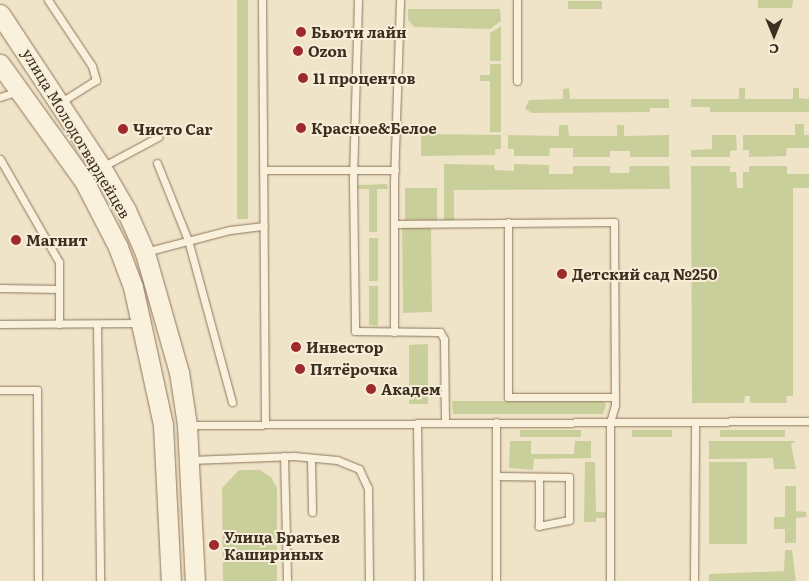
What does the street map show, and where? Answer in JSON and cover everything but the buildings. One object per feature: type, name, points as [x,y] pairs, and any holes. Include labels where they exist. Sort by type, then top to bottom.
[{"type":"main road","points":[[2,0],[15,34]]},
{"type":"main road","name":"улица Молодогвардейцев","points":[[0,14],[61,102],[126,210],[145,252],[179,372],[190,460],[196,581]]},
{"type":"main road","name":"улица Молодогвардейцев","points":[[0,64],[84,181],[118,247],[144,323],[163,425],[171,581]]},
{"type":"main road","points":[[163,425],[187,424]]},
{"type":"lane","points":[[48,0],[92,66],[96,80],[61,102]]},
{"type":"lane","points":[[262,0],[265,423]]},
{"type":"lane","points":[[358,0],[355,331],[440,332],[444,340],[444,422]]},
{"type":"lane","points":[[394,332],[394,224],[400,0]]},
{"type":"lane","points":[[517,0],[517,81]]},
{"type":"lane","points":[[0,97],[20,90]]},
{"type":"lane","points":[[101,168],[158,137]]},
{"type":"lane","points":[[0,159],[59,262],[59,324]]},
{"type":"lane","points":[[157,163],[188,240],[232,402]]},
{"type":"lane","points":[[264,170],[395,170]]},
{"type":"lane","points":[[508,222],[508,397],[615,397]]},
{"type":"lane","points":[[394,224],[614,222],[615,397],[610,422],[610,581]]},
{"type":"lane","points":[[145,252],[188,240],[264,226]]},
{"type":"lane","points":[[0,288],[59,289]]},
{"type":"lane","points":[[0,324],[144,323]]},
{"type":"lane","points":[[97,324],[100,581]]},
{"type":"lane","points":[[0,390],[37,390],[38,581]]},
{"type":"lane","points":[[187,424],[809,421]]},
{"type":"lane","points":[[496,422],[496,581]]},
{"type":"lane","points":[[694,581],[695,422]]},
{"type":"lane","points":[[417,423],[419,581]]},
{"type":"lane","points":[[284,456],[287,581]]},
{"type":"lane","points":[[190,460],[284,456],[337,460],[359,469],[368,488],[370,581]]},
{"type":"lane","points":[[312,458],[312,512]]},
{"type":"lane","points":[[496,476],[569,477],[569,520],[539,526],[539,477]]},
{"type":"green space","points":[[237,0],[248,0],[248,219],[237,219]]},
{"type":"green space","points":[[758,0],[793,0],[792,8],[758,8]]},
{"type":"green space","points":[[568,1],[602,1],[602,9],[568,9]]},
{"type":"green space","points":[[408,9],[500,9],[501,21],[490,29],[414,27],[408,20]]},
{"type":"green space","points":[[501,26],[501,61],[490,61],[490,33]]},
{"type":"green space","points":[[490,64],[501,64],[501,132],[490,132],[490,81],[480,81],[480,75],[490,75]]},
{"type":"green space","points":[[569,88],[570,99],[669,99],[669,108],[650,108],[650,112],[532,113],[525,109],[529,100],[563,99],[563,89]]},
{"type":"green space","points":[[739,88],[745,88],[745,99],[793,99],[793,88],[799,88],[799,98],[809,99],[809,112],[710,112],[710,107],[691,107],[691,99],[739,99]]},
{"type":"green space","points":[[795,124],[804,124],[804,135],[809,135],[809,148],[787,148],[786,156],[749,157],[749,150],[743,150],[743,135],[795,135]]},
{"type":"green space","points":[[559,125],[568,125],[569,136],[617,136],[617,125],[624,125],[624,136],[669,135],[669,157],[630,157],[630,151],[610,151],[610,157],[573,157],[573,148],[550,148],[549,156],[514,156],[514,149],[508,149],[508,135],[559,136]]},
{"type":"green space","points":[[421,134],[501,135],[501,149],[495,149],[495,155],[421,156]]},
{"type":"green space","points":[[712,135],[736,135],[737,150],[730,151],[730,157],[691,157],[691,150],[712,149]]},
{"type":"green space","points":[[444,164],[494,165],[495,170],[514,171],[514,164],[549,165],[549,174],[573,174],[573,166],[610,166],[610,173],[629,173],[630,166],[669,166],[670,189],[454,190],[454,220],[444,220]]},
{"type":"green space","points":[[691,166],[730,166],[730,172],[736,172],[737,188],[743,188],[743,172],[749,172],[749,166],[787,166],[787,174],[809,174],[809,188],[793,188],[793,396],[786,396],[787,403],[750,403],[750,396],[745,396],[744,403],[692,403]]},
{"type":"green space","points":[[387,184],[388,189],[377,189],[377,232],[369,232],[369,189],[358,189],[358,185]]},
{"type":"green space","points":[[405,188],[437,188],[437,220],[405,220]]},
{"type":"green space","points":[[402,227],[431,227],[432,312],[403,313]]},
{"type":"green space","points":[[369,238],[378,238],[378,281],[369,281]]},
{"type":"green space","points":[[369,286],[378,286],[378,326],[369,325]]},
{"type":"green space","points":[[428,344],[428,404],[409,404],[409,345]]},
{"type":"green space","points":[[452,401],[603,401],[606,405],[603,414],[453,414]]},
{"type":"green space","points":[[520,430],[581,430],[581,437],[520,437]]},
{"type":"green space","points":[[632,430],[672,430],[672,437],[632,437]]},
{"type":"green space","points":[[720,430],[785,430],[785,437],[720,437]]},
{"type":"green space","points":[[510,441],[531,441],[531,454],[574,454],[575,441],[591,441],[591,458],[534,459],[533,470],[509,468]]},
{"type":"green space","points":[[709,441],[796,441],[791,444],[796,469],[774,469],[773,458],[709,459]]},
{"type":"green space","points":[[585,462],[595,462],[596,512],[606,512],[606,518],[596,518],[596,522],[584,522]]},
{"type":"green space","points":[[709,462],[747,462],[747,544],[709,544]]},
{"type":"green space","points":[[239,470],[260,470],[271,477],[277,488],[277,581],[223,581],[222,488]]},
{"type":"green space","points":[[785,486],[796,486],[796,511],[806,512],[807,517],[796,518],[796,543],[785,543],[785,529],[774,529],[774,517],[785,517]]},
{"type":"green space","points":[[785,550],[792,550],[796,581],[709,581],[709,574],[784,571]]},
{"type":"place","name":"Бьюти лайн","points":[[301,32]]},
{"type":"place","name":"Ozon","points":[[298,51]]},
{"type":"place","name":"11 процентов","points":[[303,78]]},
{"type":"place","name":"Красное&Белое","points":[[301,128]]},
{"type":"place","name":"Чисто Car","points":[[123,129]]},
{"type":"place","name":"Магнит","points":[[16,240]]},
{"type":"place","name":"Детский сад №250","points":[[562,274]]},
{"type":"place","name":"Инвестор","points":[[296,347]]},
{"type":"place","name":"Пятёрочка","points":[[300,369]]},
{"type":"place","name":"Академ","points":[[371,389]]},
{"type":"place","name":"Улица Братьев Кашириных","points":[[214,545]]}]
